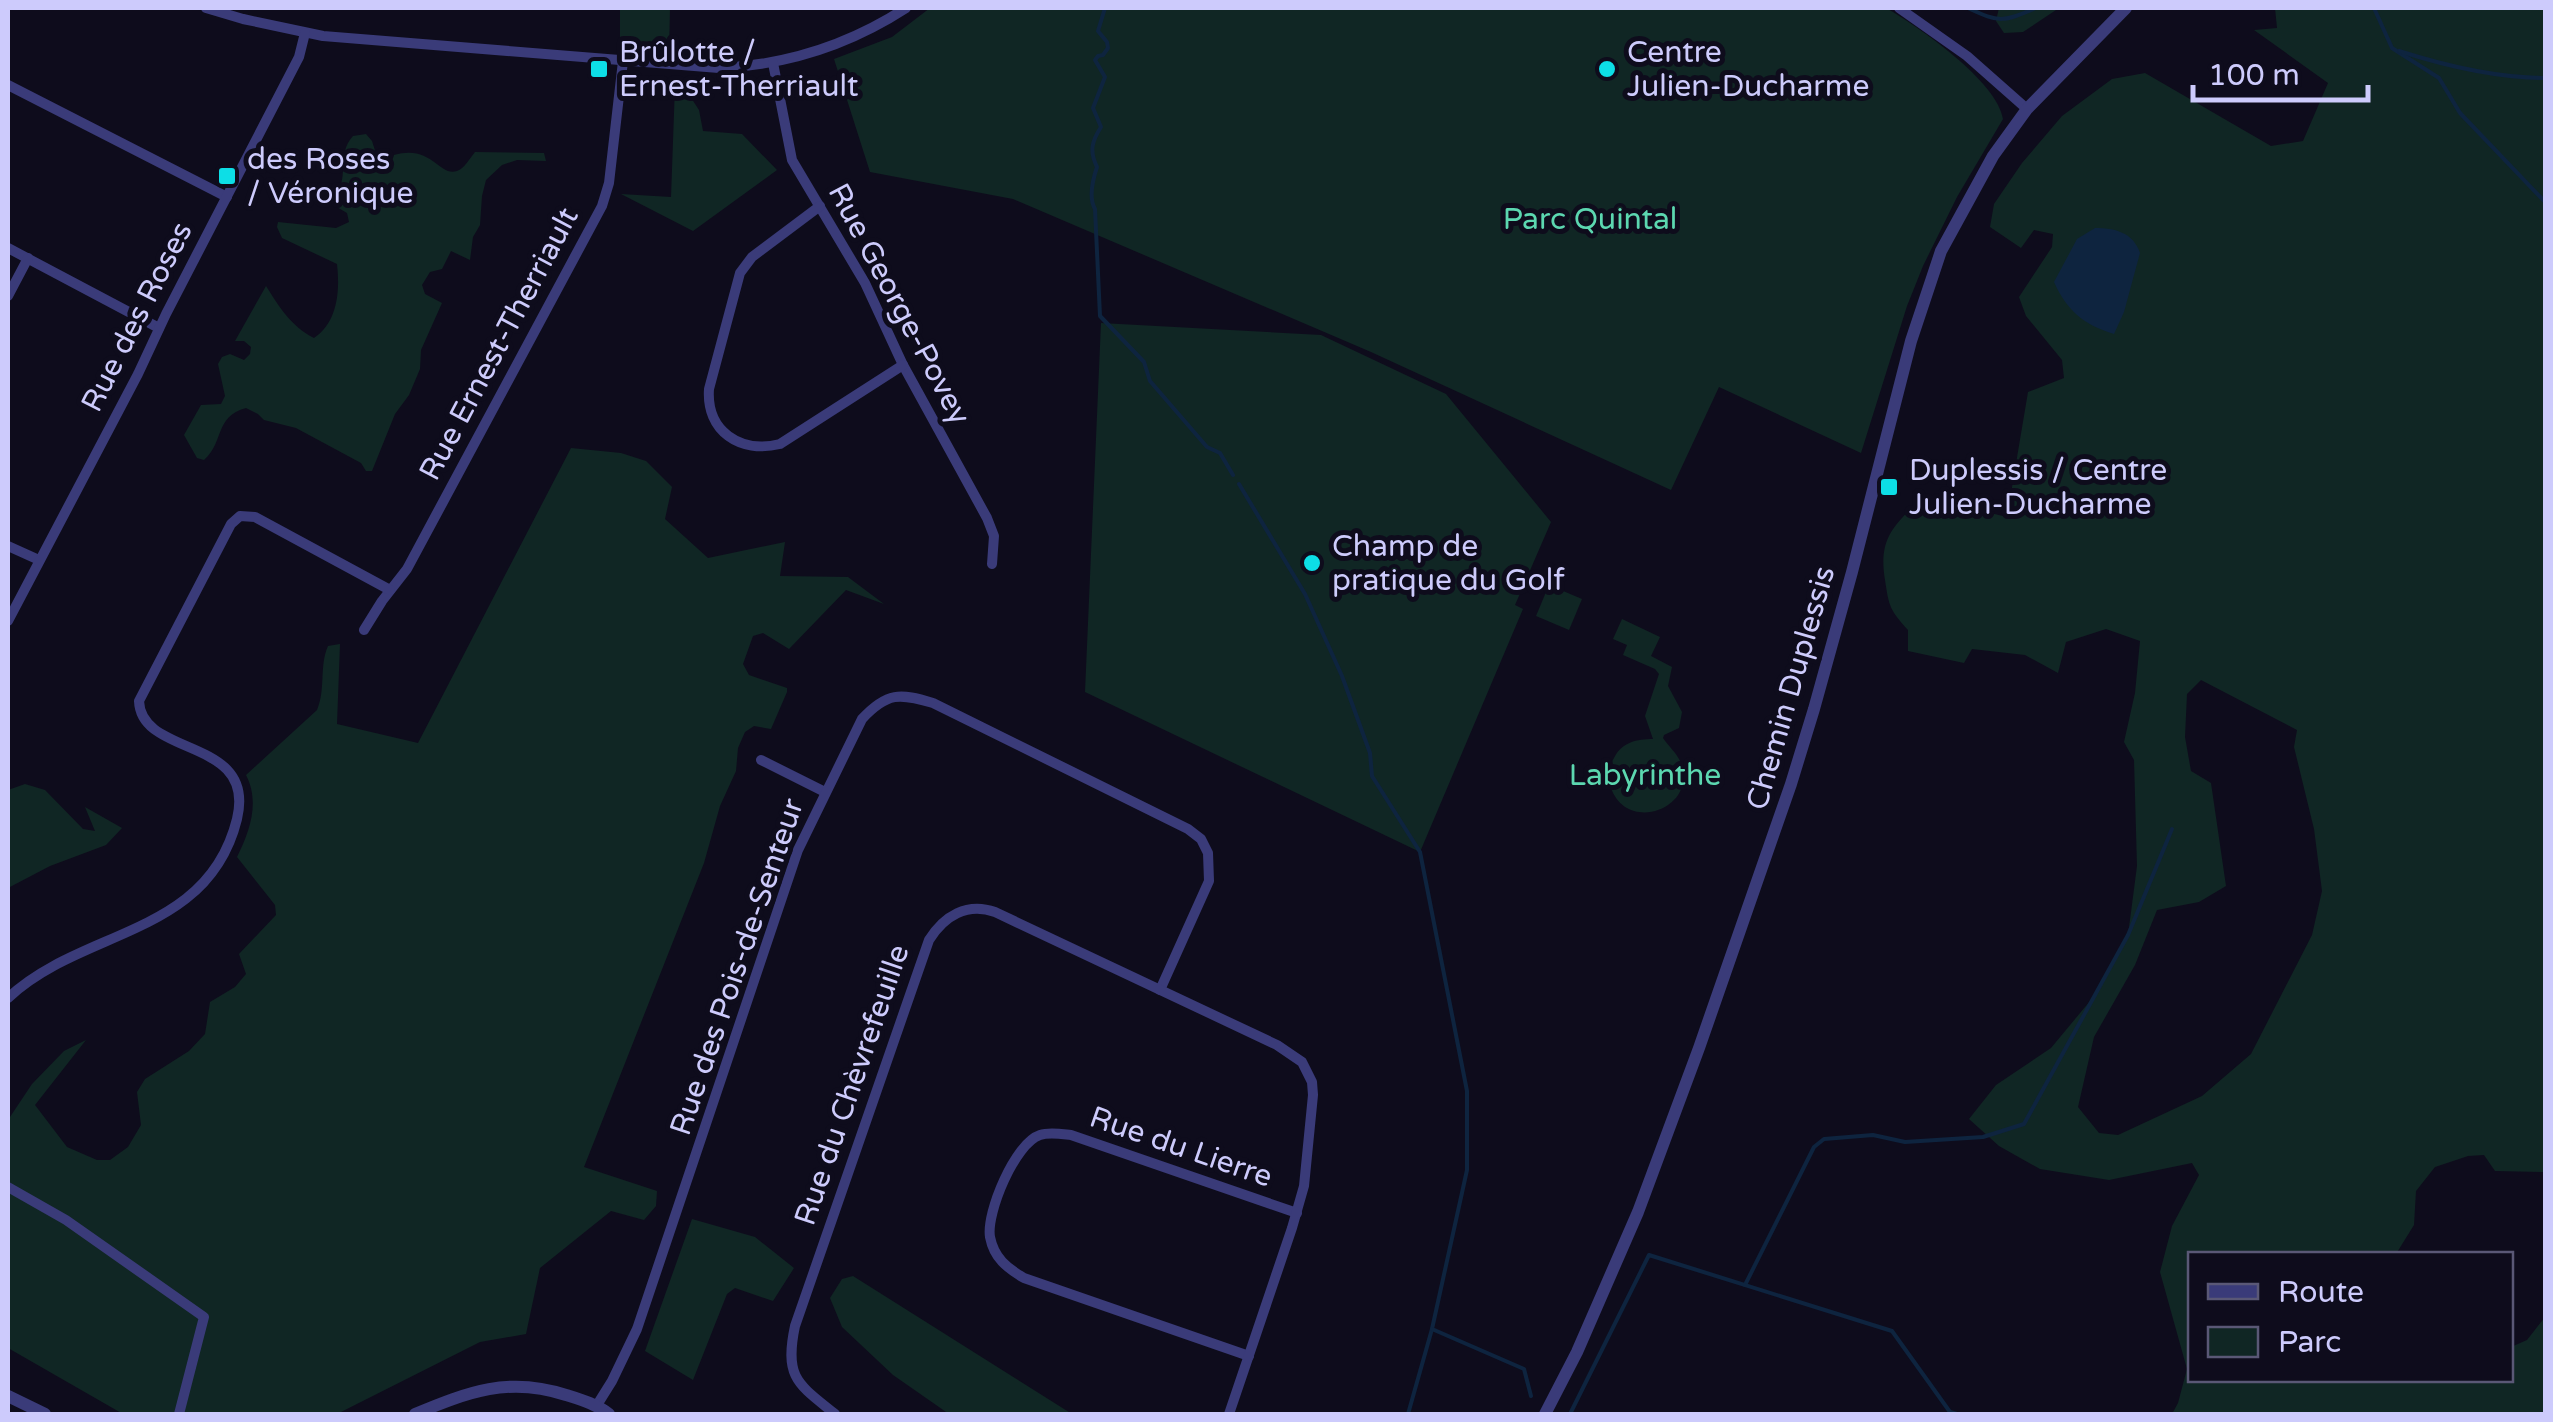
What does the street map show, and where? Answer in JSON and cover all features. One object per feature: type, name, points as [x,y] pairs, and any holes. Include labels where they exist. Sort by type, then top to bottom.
[{"type":"street","points":[[206,8],[305,33],[719,68],[799,57],[858,36],[906,8]]},
{"type":"street","points":[[1899,8],[1968,56],[2027,109]]},
{"type":"street","name":"Chemin Duplessis","points":[[1545,1414],[1577,1352],[1638,1212],[1791,784],[1911,341],[1941,251],[1993,156],[2027,109],[2126,8]]},
{"type":"street","name":"Rue des Roses","points":[[8,621],[299,57],[305,33]]},
{"type":"street","name":"Rue Ernest-Therriault","points":[[364,630],[406,569],[602,206],[609,183],[623,61]]},
{"type":"street","name":"Rue George-Povey","points":[[772,63],[789,151],[879,309],[902,365],[987,518],[994,536],[992,564]]},
{"type":"street","points":[[8,85],[227,197]]},
{"type":"street","points":[[820,206],[752,257],[740,272],[709,389],[712,418],[734,440],[756,447],[780,444],[902,365]]},
{"type":"street","points":[[8,248],[159,328]]},
{"type":"street","points":[[8,296],[28,258]]},
{"type":"street","points":[[8,998],[42,971],[176,908],[214,870],[228,842],[240,804],[235,780],[216,760],[146,722],[139,701],[231,524],[240,516],[255,517],[390,590]]},
{"type":"street","points":[[8,546],[39,560]]},
{"type":"street","name":"Rue des Pois-de-Senteur","points":[[597,1405],[637,1329],[798,850],[862,720],[872,708],[887,699],[907,696],[933,703],[1200,839],[1208,853],[1210,881],[1160,990]]},
{"type":"street","points":[[761,760],[826,792]]},
{"type":"street","name":"Rue du Chèvrefeuille","points":[[835,1414],[801,1386],[795,1376],[790,1359],[796,1326],[908,994],[934,932],[942,922],[964,910],[986,909],[1290,1051],[1308,1070],[1314,1096],[1298,1213]]},
{"type":"street","name":"Rue du Lierre","points":[[1249,1356],[1010,1270],[993,1248],[990,1235],[994,1209],[1020,1150],[1041,1134],[1056,1134],[1071,1135],[1298,1213]]},
{"type":"street","points":[[8,1187],[66,1220],[204,1317],[180,1414]]},
{"type":"street","points":[[1229,1414],[1298,1213]]},
{"type":"street","points":[[415,1414],[459,1396],[524,1385],[597,1405],[609,1414]]},
{"type":"street","points":[[8,1396],[45,1414]]},
{"type":"green space","points":[[620,8],[670,8],[669,53],[620,49]]},
{"type":"green space","name":"Parc Quintal","points":[[930,8],[1886,8],[1936,41],[1972,72],[1998,104],[2003,119],[1957,197],[1923,266],[1861,453],[1719,387],[1671,490],[1371,352],[1013,199],[870,172],[834,59],[892,37]]},
{"type":"green space","points":[[1999,8],[2059,8],[2023,32],[2004,33],[1996,21]]},
{"type":"green space","points":[[2275,8],[2545,8],[2545,1172],[2495,1171],[2484,1155],[2435,1167],[2416,1191],[2414,1225],[2397,1252],[2188,1252],[2188,1382],[2513,1382],[2513,1346],[2527,1340],[2545,1317],[2545,1414],[2172,1414],[2187,1369],[2160,1272],[2172,1226],[2199,1175],[2192,1163],[2109,1180],[2040,1169],[1999,1146],[1969,1119],[1996,1085],[2051,1048],[2100,989],[2128,935],[2137,866],[2134,760],[2124,742],[2135,693],[2140,641],[2106,629],[2066,642],[2058,673],[2025,655],[1972,649],[1964,663],[1908,651],[1908,630],[1894,613],[1888,596],[1883,566],[1886,543],[1896,524],[1923,497],[2007,517],[2028,392],[2064,378],[2062,360],[2026,316],[2019,297],[2052,247],[2053,234],[2034,230],[2021,248],[1990,227],[1994,204],[2022,163],[2062,116],[2112,79],[2145,73],[2271,146],[2303,141],[2328,83],[2254,30],[2277,28]],"holes":[[[2201,680],[2297,730],[2294,747],[2314,829],[2322,891],[2312,935],[2251,1054],[2202,1096],[2118,1135],[2099,1133],[2078,1107],[2094,1037],[2135,965],[2157,910],[2199,902],[2226,886],[2211,783],[2191,771],[2185,737],[2187,694]]]},
{"type":"green space","points":[[675,85],[684,87],[699,110],[703,131],[742,134],[777,170],[693,231],[621,194],[671,197]]},
{"type":"green space","points":[[366,134],[379,163],[391,164],[394,155],[417,154],[451,172],[462,168],[475,152],[544,153],[546,161],[517,160],[502,165],[486,180],[470,260],[451,251],[442,269],[430,272],[422,285],[425,294],[442,303],[421,350],[420,369],[409,395],[395,414],[372,471],[296,428],[264,420],[246,408],[224,423],[211,453],[204,460],[197,458],[184,435],[201,405],[221,404],[225,396],[218,364],[222,357],[230,354],[244,360],[250,354],[251,347],[244,341],[235,341],[266,286],[287,316],[314,338],[333,314],[337,264],[282,238],[277,227],[278,222],[336,228],[349,222],[347,213],[335,206],[334,196],[342,182],[348,144],[353,136]]},
{"type":"green space","name":"Champ de pratique du Golf","points":[[1101,323],[1321,335],[1446,394],[1551,522],[1515,605],[1523,609],[1420,852],[1085,692]]},
{"type":"green space","points":[[571,448],[621,453],[646,461],[672,487],[665,519],[708,558],[785,542],[780,576],[848,577],[884,604],[846,590],[789,649],[763,633],[753,636],[743,664],[749,675],[787,688],[787,692],[771,729],[754,726],[745,732],[738,748],[736,771],[720,806],[704,863],[584,1167],[657,1191],[656,1206],[644,1220],[611,1211],[540,1268],[526,1334],[480,1342],[337,1414],[123,1414],[8,1348],[8,1120],[32,1084],[64,1051],[86,1040],[35,1105],[67,1147],[97,1160],[110,1160],[128,1147],[141,1125],[137,1092],[145,1079],[189,1051],[205,1034],[210,1002],[235,987],[246,974],[239,954],[276,915],[275,905],[237,857],[252,816],[246,775],[317,710],[328,646],[340,644],[337,724],[418,743]]},
{"type":"green space","points":[[1549,585],[1582,599],[1569,630],[1536,616]]},
{"type":"green space","name":"Labyrinthe","points":[[1622,619],[1660,637],[1651,656],[1672,667],[1668,686],[1682,712],[1679,728],[1663,738],[1681,763],[1684,779],[1679,793],[1671,803],[1645,812],[1631,810],[1619,802],[1609,780],[1611,765],[1621,748],[1653,739],[1645,716],[1659,674],[1623,655],[1627,645],[1613,639]]},
{"type":"green space","points":[[25,784],[45,790],[83,829],[95,831],[85,807],[122,828],[106,845],[50,866],[8,888],[8,790]]},
{"type":"green space","points":[[692,1219],[755,1237],[794,1268],[773,1301],[735,1288],[727,1294],[693,1380],[645,1351]]},
{"type":"green space","points":[[853,1276],[1072,1414],[949,1414],[893,1375],[842,1327],[830,1298],[842,1279]]},
{"type":"water","points":[[2095,228],[2122,233],[2133,240],[2140,253],[2114,334],[2078,316],[2054,282],[2077,239]]},
{"type":"waterway","points":[[1105,8],[1098,31],[1108,48],[1095,60],[1105,77],[1093,108],[1101,127],[1093,146],[1097,167],[1092,194],[1100,316],[1144,362],[1150,381],[1207,447],[1220,453],[1233,475]]},
{"type":"waterway","points":[[1968,8],[2002,19],[2036,8]]},
{"type":"waterway","points":[[2374,8],[2392,48],[2439,78],[2460,113],[2546,203]]},
{"type":"waterway","points":[[2399,51],[2471,70],[2546,78]]},
{"type":"waterway","points":[[1239,484],[1305,594],[1342,676],[1370,753],[1372,776],[1420,852],[1467,1091],[1467,1170],[1432,1329],[1408,1414]]},
{"type":"waterway","points":[[1745,1285],[1814,1147],[1824,1139],[1873,1135],[1905,1142],[1983,1137],[2024,1124],[2128,935],[2172,829]]},
{"type":"waterway","points":[[1570,1414],[1649,1255],[1892,1331],[1950,1412],[1957,1414]]},
{"type":"waterway","points":[[1432,1329],[1524,1369],[1531,1396]]},
{"type":"place","name":"Brûlotte / Ernest-Therriault","points":[[599,69]]},
{"type":"place","name":"Centre Julien-Ducharme","points":[[1607,69]]},
{"type":"place","name":"des Roses / Véronique","points":[[227,176]]},
{"type":"place","name":"Duplessis / Centre Julien-Ducharme","points":[[1889,487]]},
{"type":"place","name":"Champ de pratique du Golf","points":[[1312,563]]}]
